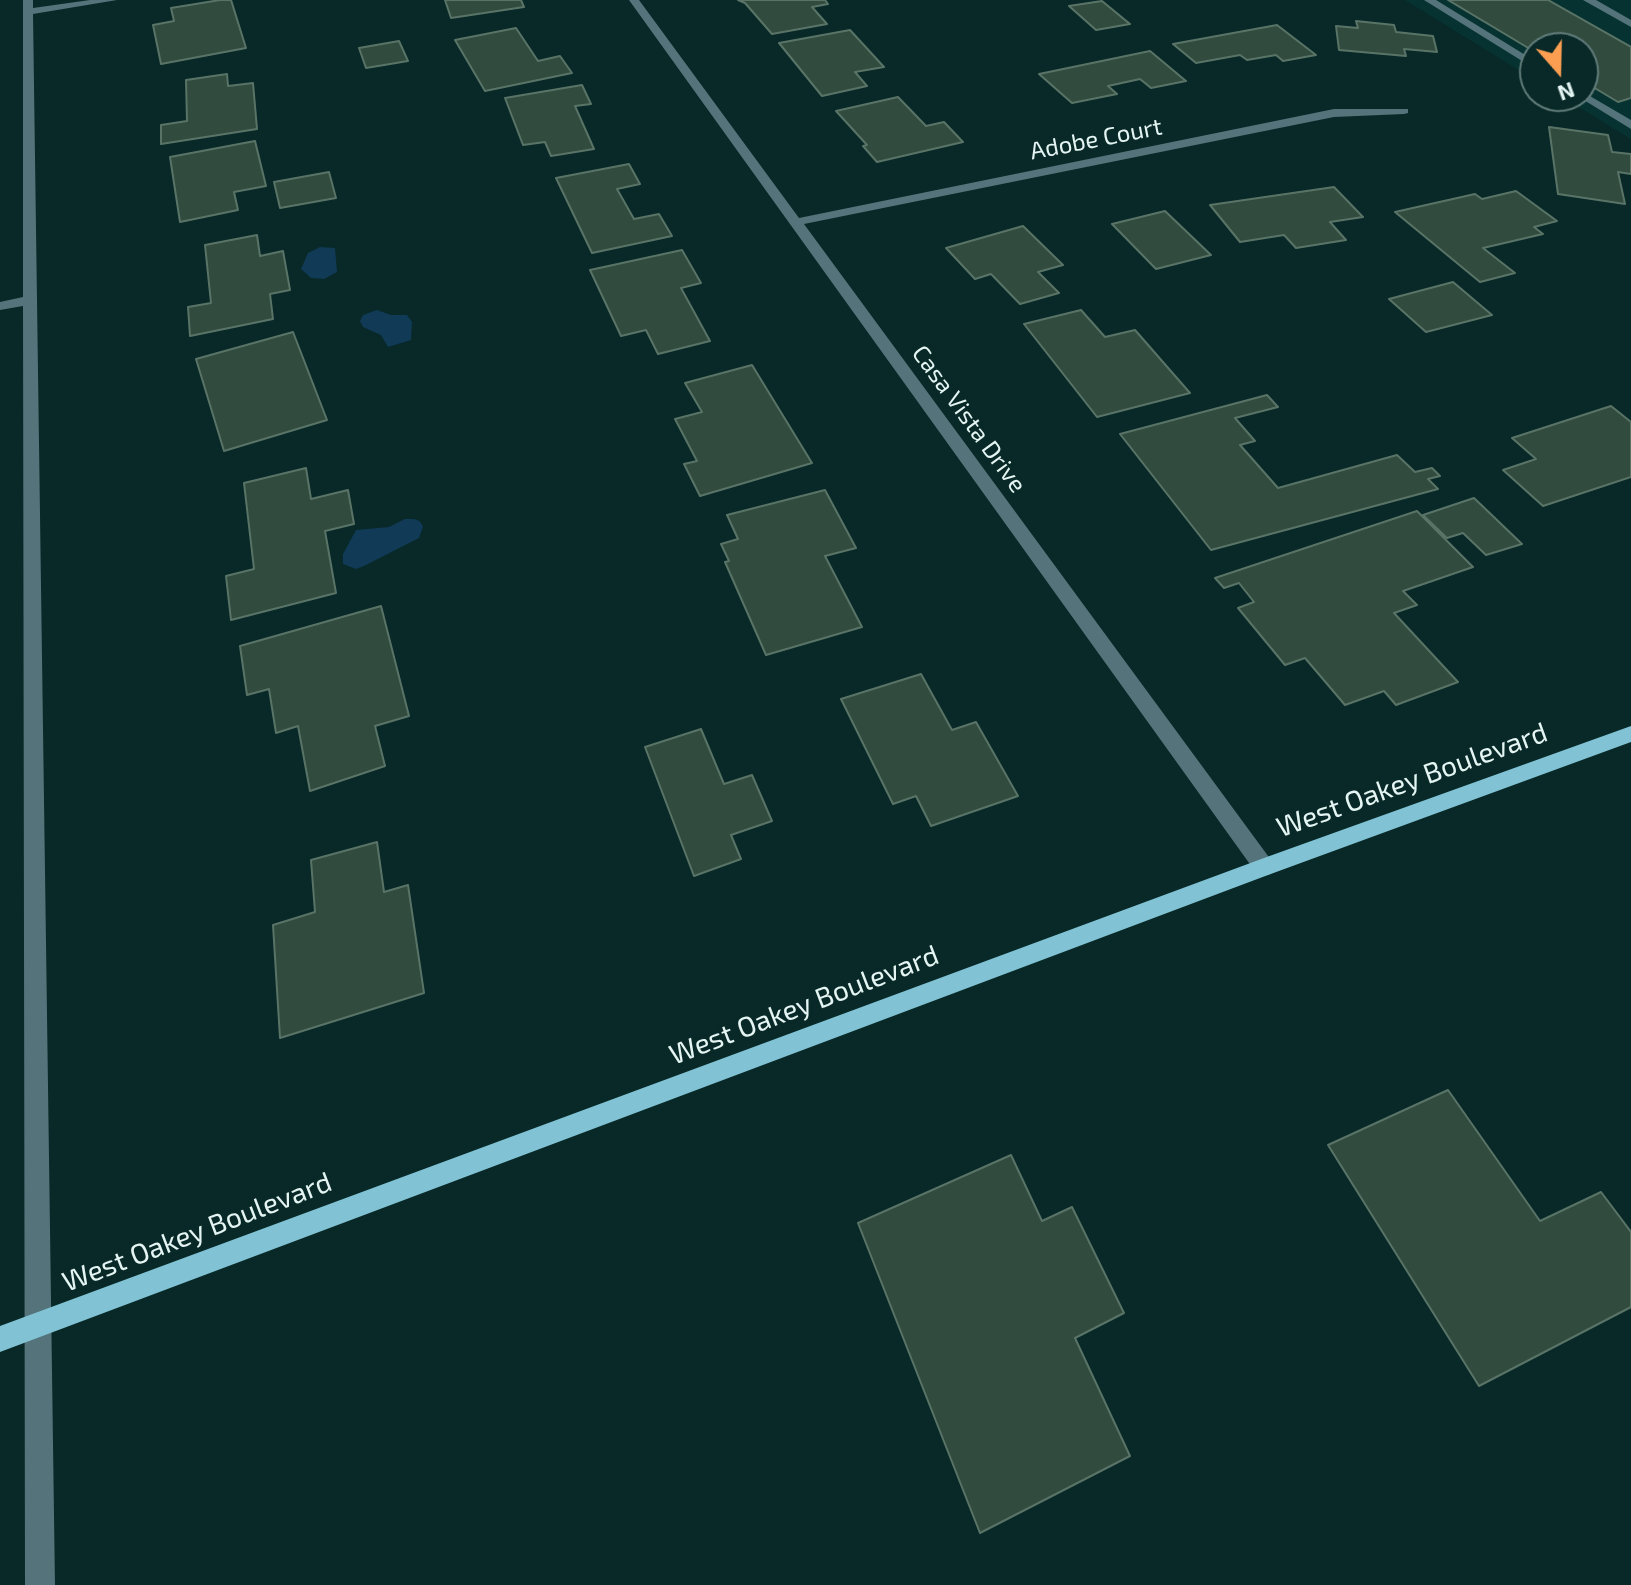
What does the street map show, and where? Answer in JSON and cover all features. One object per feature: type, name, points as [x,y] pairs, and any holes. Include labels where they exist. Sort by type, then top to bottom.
[{"type":"main road","name":"West Oakey Boulevard","points":[[0,1339],[1264,867],[1631,734]]},
{"type":"street","points":[[40,1585],[28,6],[112,0]]},
{"type":"street","name":"Casa Vista Drive","points":[[634,0],[1264,867]]},
{"type":"street","points":[[1429,0],[1519,56]]},
{"type":"street","points":[[1588,0],[1631,24]]},
{"type":"street","points":[[1599,105],[1631,125]]},
{"type":"street","name":"Adobe Court","points":[[797,222],[1334,113],[1404,111]]},
{"type":"street","points":[[0,306],[30,300]]},
{"type":"shaded area","points":[[1405,0],[1631,0],[1631,139],[1587,112],[1599,112],[1599,32],[1519,32],[1519,70]]},
{"type":"shaded area","points":[[320,247],[335,248],[337,272],[324,279],[311,278],[301,269],[308,253]]},
{"type":"shaded area","points":[[377,310],[391,315],[407,315],[412,322],[411,340],[388,347],[381,335],[363,327],[360,321],[363,315]]},
{"type":"shaded area","points":[[405,519],[420,522],[423,527],[419,538],[356,569],[343,564],[343,554],[356,530],[389,527]]},
{"type":"building","points":[[231,0],[246,48],[161,64],[153,25],[174,21],[171,8]]},
{"type":"building","points":[[445,0],[521,0],[524,7],[451,18]]},
{"type":"building","points":[[738,0],[825,0],[828,4],[812,7],[827,24],[772,34],[745,3]]},
{"type":"building","points":[[1448,0],[1548,0],[1631,47],[1631,98],[1618,102],[1599,91],[1599,32],[1519,32],[1519,42]]},
{"type":"building","points":[[1102,1],[1130,24],[1096,30],[1069,6]]},
{"type":"building","points":[[1356,21],[1394,25],[1396,32],[1433,36],[1437,52],[1404,49],[1406,56],[1339,50],[1336,26],[1358,28]]},
{"type":"building","points":[[1277,25],[1316,55],[1283,61],[1276,55],[1247,60],[1240,55],[1196,63],[1173,44]]},
{"type":"building","points":[[516,28],[538,61],[560,56],[572,73],[485,91],[455,40]]},
{"type":"building","points":[[850,30],[884,67],[855,72],[867,86],[822,96],[779,43]]},
{"type":"building","points":[[399,41],[408,61],[366,68],[359,48]]},
{"type":"building","points":[[1150,51],[1186,81],[1151,88],[1140,79],[1108,86],[1117,94],[1072,103],[1039,74]]},
{"type":"building","points":[[227,74],[228,86],[253,83],[257,129],[161,144],[161,125],[187,121],[186,80]]},
{"type":"building","points":[[582,85],[591,104],[575,106],[594,149],[551,156],[545,142],[523,145],[505,98]]},
{"type":"building","points":[[898,97],[926,126],[944,122],[963,142],[877,162],[863,146],[867,145],[836,111]]},
{"type":"building","points":[[1549,127],[1608,135],[1612,152],[1631,154],[1631,174],[1618,172],[1625,204],[1558,194]]},
{"type":"building","points":[[255,141],[266,186],[234,192],[238,210],[180,222],[170,157]]},
{"type":"building","points":[[629,164],[640,184],[617,189],[634,219],[659,214],[672,236],[592,253],[556,178]]},
{"type":"building","points":[[329,172],[336,198],[280,208],[274,182]]},
{"type":"building","points":[[1334,187],[1363,217],[1330,222],[1346,240],[1296,248],[1284,235],[1240,242],[1210,205]]},
{"type":"building","points":[[1516,191],[1557,221],[1534,227],[1543,234],[1483,248],[1515,273],[1480,282],[1395,212],[1475,194],[1482,199]]},
{"type":"building","points":[[1165,211],[1211,255],[1156,269],[1112,224]]},
{"type":"building","points":[[1023,226],[1063,265],[1038,272],[1059,293],[1020,304],[991,274],[975,279],[946,248]]},
{"type":"building","points":[[257,235],[260,256],[283,251],[290,290],[270,294],[273,319],[190,336],[188,307],[211,303],[205,245]]},
{"type":"building","points":[[682,250],[701,283],[681,288],[710,341],[658,354],[646,330],[621,336],[590,270]]},
{"type":"building","points":[[1453,282],[1492,315],[1426,332],[1389,299]]},
{"type":"building","points":[[1081,310],[1105,337],[1135,330],[1190,393],[1097,417],[1024,324]]},
{"type":"building","points":[[293,332],[327,420],[224,451],[196,359]]},
{"type":"building","points":[[752,365],[812,463],[700,496],[684,464],[697,461],[675,419],[702,412],[685,383]]},
{"type":"building","points":[[1267,395],[1278,407],[1235,418],[1255,441],[1240,445],[1278,488],[1397,455],[1415,472],[1432,468],[1440,476],[1428,479],[1438,489],[1211,550],[1120,434]]},
{"type":"building","points":[[1611,406],[1631,422],[1631,477],[1543,506],[1503,470],[1536,459],[1512,438]]},
{"type":"building","points":[[306,468],[311,499],[348,490],[354,524],[325,531],[336,593],[231,620],[226,576],[254,569],[244,483]]},
{"type":"building","points":[[825,490],[856,548],[825,556],[862,627],[766,655],[725,562],[729,561],[721,544],[738,539],[727,515]]},
{"type":"building","points":[[1474,498],[1522,544],[1486,555],[1463,533],[1447,538],[1423,515]]},
{"type":"building","points":[[1417,511],[1473,567],[1403,591],[1417,605],[1394,613],[1458,682],[1396,705],[1384,691],[1345,705],[1305,658],[1285,665],[1238,608],[1254,602],[1239,583],[1224,588],[1215,578]]},
{"type":"building","points":[[381,606],[409,716],[375,726],[385,766],[310,791],[298,726],[276,733],[269,689],[247,695],[240,646]]},
{"type":"building","points":[[921,674],[952,730],[976,722],[1018,796],[931,826],[916,796],[893,804],[841,699]]},
{"type":"building","points":[[701,729],[724,784],[752,775],[772,821],[731,835],[741,859],[694,876],[645,747]]},
{"type":"building","points":[[377,842],[384,892],[408,885],[424,993],[280,1038],[273,925],[315,912],[311,860]]},
{"type":"building","points":[[1448,1090],[1540,1221],[1601,1192],[1631,1232],[1631,1307],[1479,1386],[1328,1145]]},
{"type":"building","points":[[1011,1155],[1042,1221],[1072,1207],[1124,1313],[1075,1338],[1130,1456],[980,1533],[858,1223]]}]
